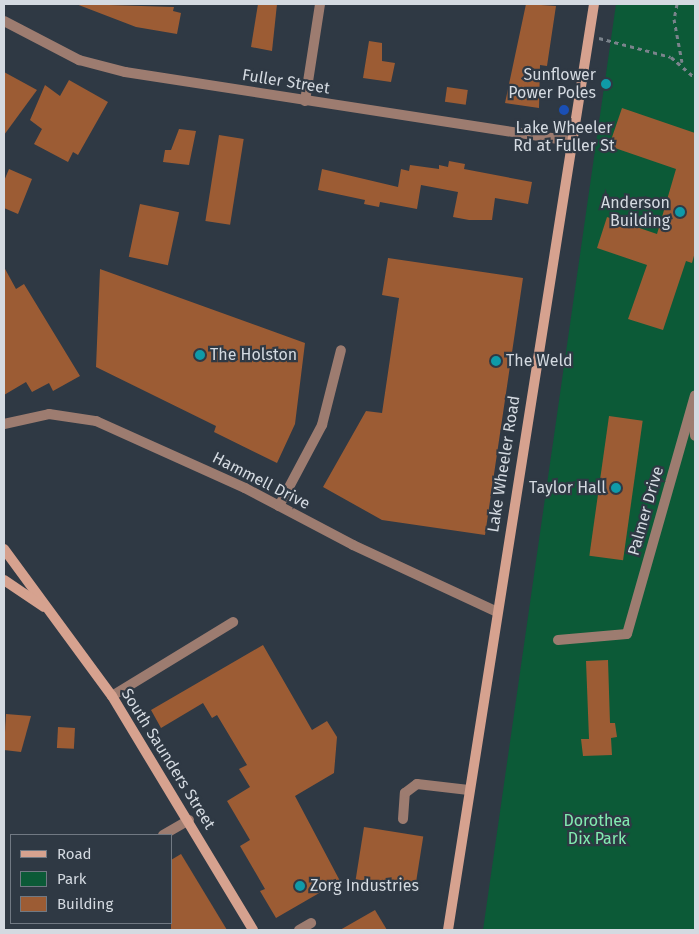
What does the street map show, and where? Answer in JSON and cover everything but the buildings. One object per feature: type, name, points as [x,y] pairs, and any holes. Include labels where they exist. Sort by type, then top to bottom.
[{"type":"main road","name":"Lake Wheeler Road","points":[[448,930],[495,611],[594,4]]},
{"type":"main road","name":"South Saunders Street","points":[[4,549],[112,696],[189,820],[253,930]]},
{"type":"main road","name":"South Saunders Street","points":[[4,580],[49,611]]},
{"type":"street","points":[[305,101],[320,4]]},
{"type":"street","name":"Fuller Street","points":[[4,22],[88,62],[305,101],[573,140]]},
{"type":"street","points":[[279,506],[322,425],[340,350]]},
{"type":"street","name":"Palmer Drive","points":[[558,640],[627,634],[695,396]]},
{"type":"street","points":[[691,408],[695,436]]},
{"type":"street","name":"Hammell Drive","points":[[4,424],[49,414],[96,421],[279,506],[495,611]]},
{"type":"street","points":[[112,696],[233,622]]},
{"type":"street","points":[[404,819],[405,793],[417,784],[469,790]]},
{"type":"street","points":[[165,834],[189,820]]},
{"type":"street","points":[[299,930],[311,923]]},
{"type":"path","points":[[677,4],[674,19],[682,62],[695,78]]},
{"type":"path","points":[[589,36],[648,49],[682,62]]},
{"type":"green space","name":"Dorothea Dix Park","points":[[616,4],[695,4],[695,930],[483,930]]},
{"type":"place","name":"Sunflower Power Poles","points":[[606,84]]},
{"type":"place","name":"Lake Wheeler Rd at Fuller St","points":[[564,110]]},
{"type":"place","name":"Anderson Building","points":[[680,212]]},
{"type":"place","name":"The Holston","points":[[200,355]]},
{"type":"place","name":"The Weld","points":[[496,361]]},
{"type":"place","name":"Taylor Hall","points":[[616,488]]},
{"type":"place","name":"Zorg Industries","points":[[300,886]]}]
